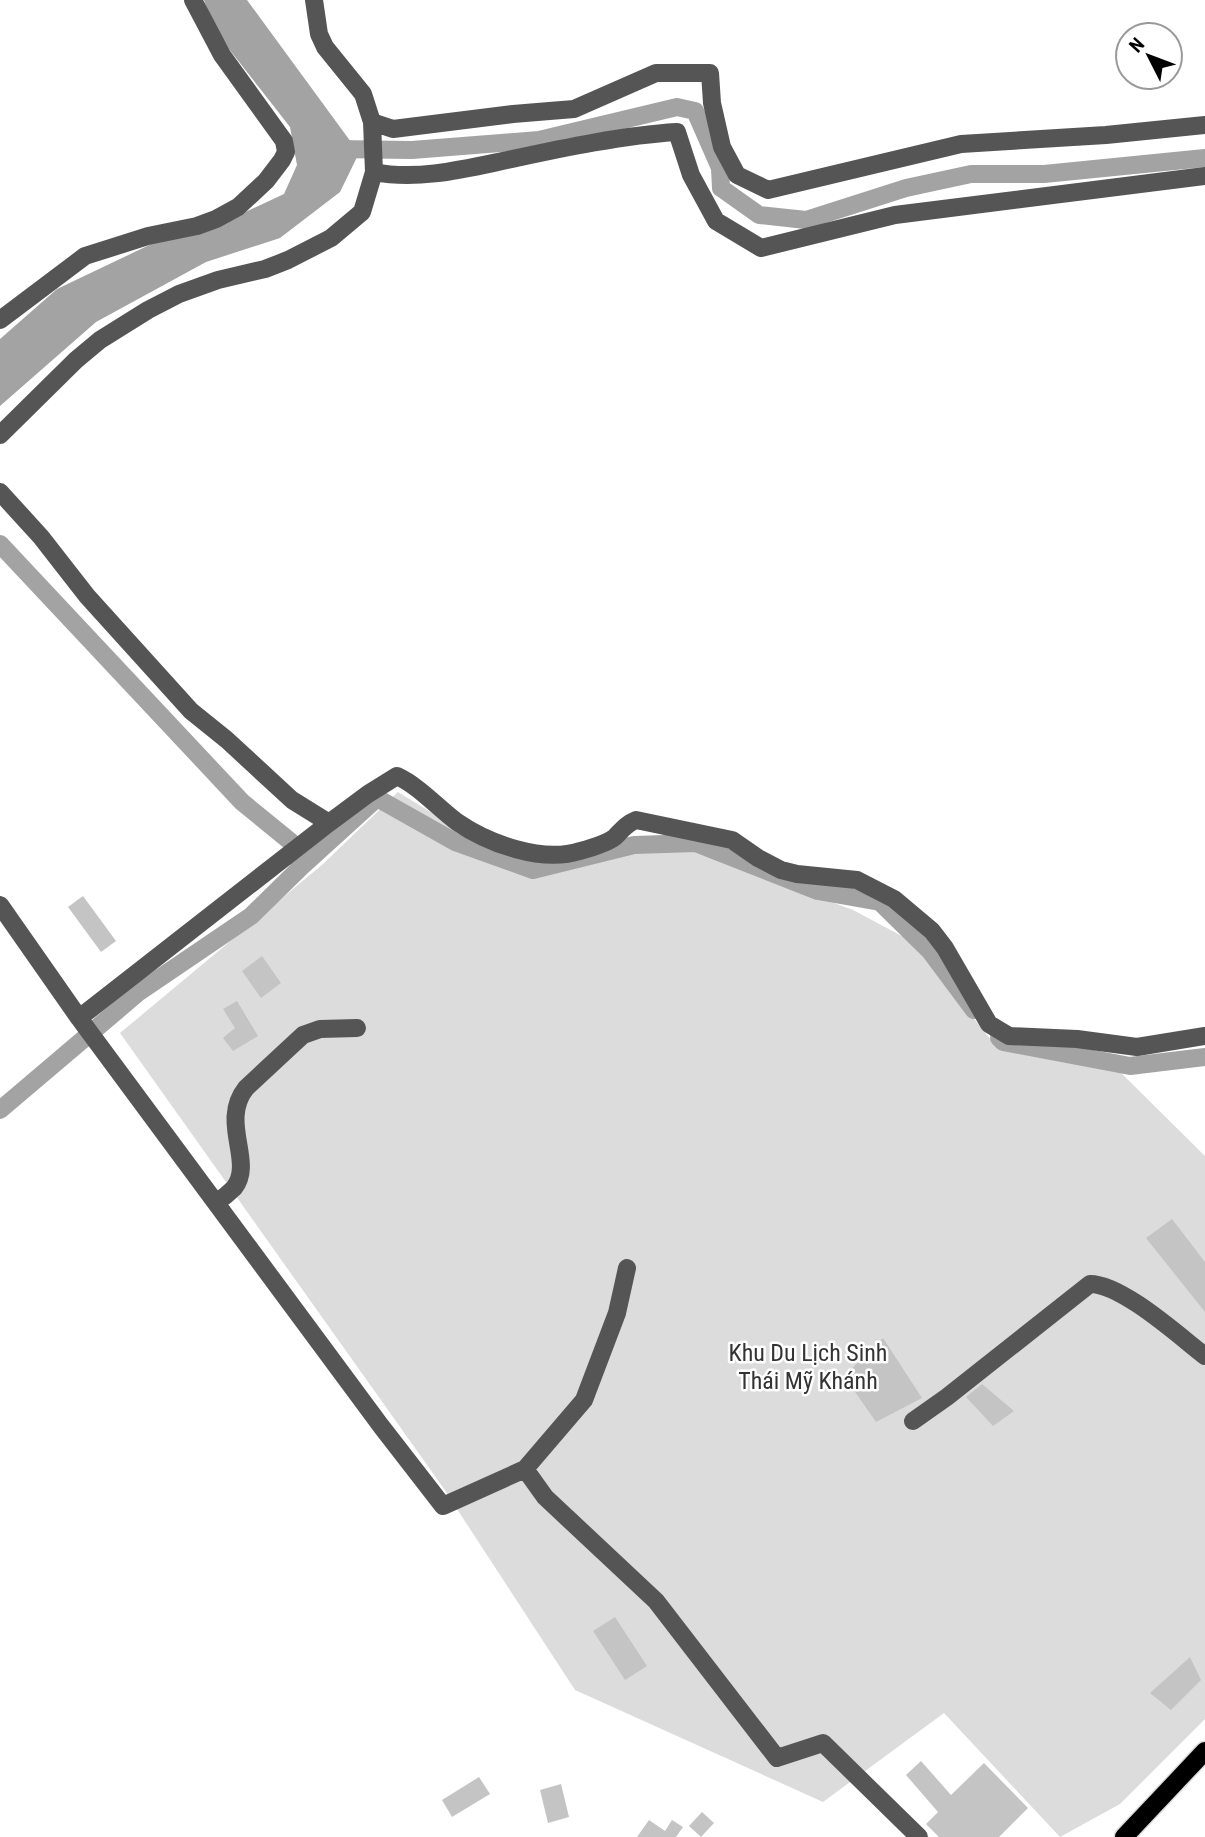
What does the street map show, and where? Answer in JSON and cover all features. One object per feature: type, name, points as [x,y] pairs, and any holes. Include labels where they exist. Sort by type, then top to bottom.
[{"type":"main road","points":[[1124,1837],[1205,1751]]},
{"type":"street","points":[[0,320],[85,257],[161,233],[197,226],[227,213],[253,194],[282,160],[286,152],[284,141],[222,55],[193,0]]},
{"type":"street","points":[[0,435],[81,355],[148,310],[179,294],[218,280],[275,265],[331,238],[362,212],[374,171],[372,123],[363,94],[325,47],[319,34],[314,0]]},
{"type":"street","points":[[372,123],[393,129],[574,109],[656,73],[710,72],[712,103],[722,147],[737,175],[768,190],[961,144],[1106,135],[1205,125]]},
{"type":"street","points":[[374,171],[386,174],[443,173],[527,156],[677,132],[691,176],[716,221],[761,248],[895,215],[1205,176]]},
{"type":"street","points":[[0,492],[41,537],[87,596],[191,711],[292,800],[329,823]]},
{"type":"street","points":[[80,1019],[329,823],[397,776],[459,824],[476,833],[528,851],[559,855],[577,852],[614,837],[636,820],[732,840],[781,870],[857,880],[894,899],[925,924],[939,940],[989,1024],[1009,1037],[1077,1039],[1137,1047],[1205,1037]]},
{"type":"street","points":[[0,905],[99,1045],[443,1506],[525,1469],[584,1400],[617,1313],[627,1269]]},
{"type":"street","points":[[217,1202],[234,1187],[238,1179],[239,1151],[235,1107],[246,1088],[303,1035],[320,1030],[357,1028]]},
{"type":"street","points":[[914,1421],[1090,1284],[1101,1284],[1135,1303],[1205,1356]]},
{"type":"street","points":[[525,1469],[545,1497],[656,1601],[776,1758],[823,1743],[919,1837]]},
{"type":"green space","name":"Khu Du Lịch Sinh Thái Mỹ Khánh","points":[[398,792],[533,875],[670,842],[853,910],[913,942],[995,1045],[1111,1063],[1205,1156],[1205,1719],[1120,1804],[1060,1837],[944,1713],[823,1802],[575,1690],[442,1486],[120,1033],[323,864]]},
{"type":"shaded area","points":[[204,0],[247,0],[359,153],[340,192],[280,238],[206,262],[96,322],[0,406],[0,339],[57,289],[164,238],[213,227],[284,194],[297,165],[290,127],[229,49]]},
{"type":"building","points":[[83,896],[116,941],[101,952],[68,907]]},
{"type":"building","points":[[262,956],[281,983],[261,998],[242,971]]},
{"type":"building","points":[[237,1001],[258,1036],[233,1051],[223,1038],[235,1028],[223,1009]]},
{"type":"building","points":[[1172,1219],[1205,1262],[1205,1312],[1146,1238]]},
{"type":"building","points":[[883,1338],[922,1398],[876,1422],[844,1376]]},
{"type":"building","points":[[982,1384],[1014,1411],[993,1426],[966,1397]]},
{"type":"building","points":[[615,1617],[647,1666],[625,1680],[593,1631]]},
{"type":"building","points":[[1190,1657],[1201,1680],[1171,1710],[1150,1693]]},
{"type":"building","points":[[921,1761],[951,1795],[984,1763],[1028,1808],[999,1837],[939,1837],[926,1824],[938,1812],[906,1775]]},
{"type":"building","points":[[479,1777],[490,1794],[452,1817],[442,1800]]},
{"type":"building","points":[[561,1784],[569,1817],[548,1823],[540,1790]]},
{"type":"building","points":[[702,1812],[714,1823],[701,1837],[689,1826]]},
{"type":"building","points":[[649,1820],[665,1831],[672,1820],[683,1827],[676,1837],[637,1837]]},
{"type":"waterway","points":[[334,149],[412,150],[539,140],[677,107],[695,111],[720,168],[721,188],[759,215],[806,220],[906,188],[971,174],[1044,174],[1205,158]]},
{"type":"waterway","points":[[0,544],[242,802],[291,842],[301,867],[251,916],[139,992],[0,1110]]},
{"type":"waterway","points":[[301,867],[377,798],[455,842],[533,870],[634,845],[696,843],[818,891],[880,902],[930,951],[974,1010]]},
{"type":"waterway","points":[[999,1038],[1003,1042],[1130,1066],[1205,1057]]}]
